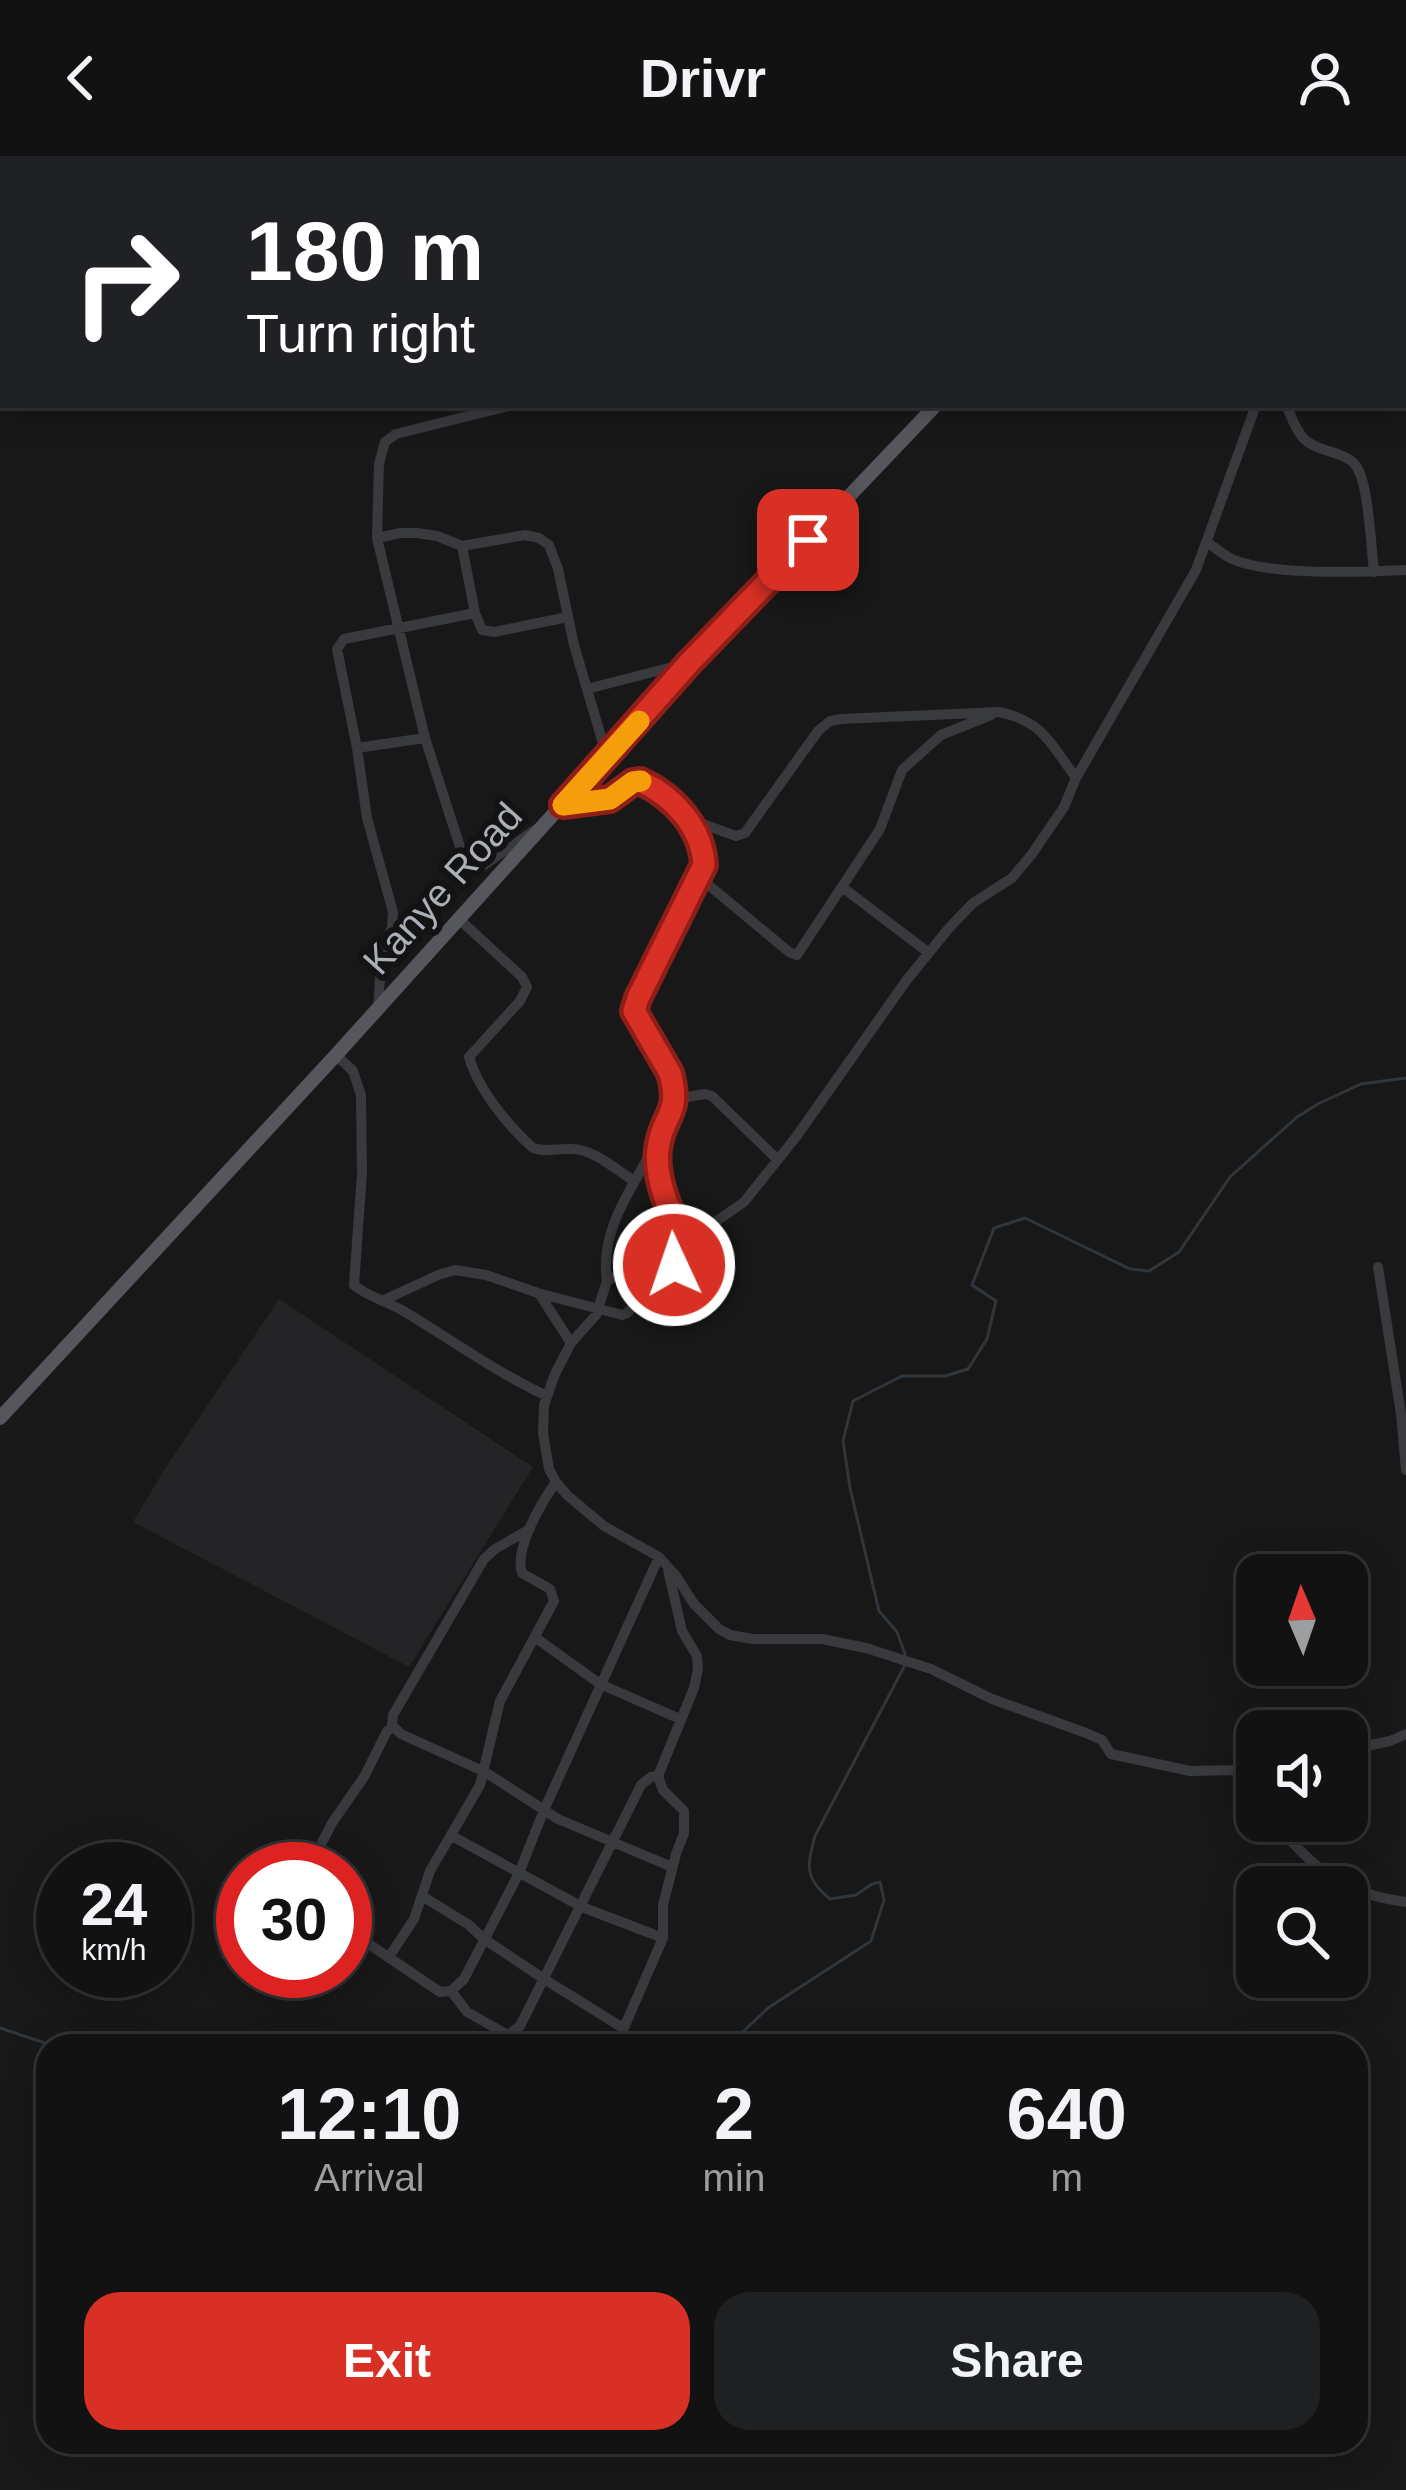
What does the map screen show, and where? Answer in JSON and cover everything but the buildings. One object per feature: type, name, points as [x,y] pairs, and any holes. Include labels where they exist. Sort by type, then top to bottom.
[{"type":"main road","name":"Kanye Road","points":[[0,1418],[689,663],[933,408]]},
{"type":"street","points":[[500,408],[396,434],[385,442],[379,464],[377,538],[425,738],[462,853],[472,867],[484,867],[543,826]]},
{"type":"street","points":[[607,1281],[685,1244],[744,1202],[929,952],[973,903],[1012,878],[1064,807],[1076,778],[1167,623],[1208,543],[1255,408]]},
{"type":"street","points":[[1287,408],[1301,437],[1345,457],[1358,469],[1374,572]]},
{"type":"street","points":[[377,538],[418,532],[462,546],[525,535],[550,545],[607,757]]},
{"type":"street","points":[[1208,543],[1234,560],[1260,567],[1406,569]]},
{"type":"street","points":[[462,546],[482,630],[487,633],[568,616]]},
{"type":"street","points":[[378,1008],[381,963],[393,912],[367,818],[337,649],[344,639],[475,614]]},
{"type":"street","points":[[587,689],[689,663]]},
{"type":"street","points":[[688,818],[736,836],[745,833],[818,731],[830,721],[854,717],[999,712],[1024,717],[1039,728],[1076,778]]},
{"type":"street","points":[[698,877],[794,955],[802,951],[880,829],[902,770],[941,735],[999,712]]},
{"type":"street","points":[[357,748],[425,738]]},
{"type":"street","points":[[563,805],[610,799],[640,781],[688,818],[704,865],[634,1011],[670,1073],[675,1100],[658,1144],[633,1180],[607,1250],[607,1281],[594,1318],[571,1343],[547,1396],[545,1455],[556,1483],[604,1526],[663,1561],[694,1604],[719,1629],[740,1638],[822,1639],[866,1648],[1070,1726],[1102,1740],[1112,1754],[1190,1771],[1236,1770]]},
{"type":"street","points":[[842,887],[929,952]]},
{"type":"street","points":[[459,919],[526,983],[520,1001],[470,1057],[495,1103],[533,1148],[584,1151],[633,1180]]},
{"type":"street","points":[[336,1055],[353,1071],[361,1095],[362,1173],[354,1282],[360,1291],[384,1300],[547,1396]]},
{"type":"street","points":[[675,1100],[712,1096],[778,1160]]},
{"type":"street","points":[[384,1300],[455,1270],[622,1315],[633,1310],[679,1259],[685,1244],[665,1198],[658,1144]]},
{"type":"street","points":[[1378,1268],[1406,1470]]},
{"type":"street","points":[[538,1293],[571,1343]]},
{"type":"street","points":[[389,1957],[414,1919],[428,1877],[471,1802],[484,1772],[500,1701],[554,1597],[550,1589],[521,1571],[519,1560],[556,1483]]},
{"type":"street","points":[[530,1529],[484,1559],[393,1715],[394,1727],[484,1772],[544,1810],[672,1867]]},
{"type":"street","points":[[621,2034],[663,1938],[663,1905],[686,1819],[658,1776],[694,1688],[698,1662],[663,1561]]},
{"type":"street","points":[[372,1946],[440,1992],[451,1991],[467,1974],[519,1873],[600,1684],[663,1561]]},
{"type":"street","points":[[685,1626],[694,1604]]},
{"type":"street","points":[[685,1626],[708,1618]]},
{"type":"street","points":[[536,1638],[600,1684],[680,1719]]},
{"type":"street","points":[[322,1842],[387,1731],[394,1727]]},
{"type":"street","points":[[1368,1746],[1406,1734]]},
{"type":"street","points":[[514,2034],[641,1785],[658,1776]]},
{"type":"street","points":[[452,1836],[582,1907],[663,1938]]},
{"type":"street","points":[[1291,1842],[1341,1884],[1406,1902]]},
{"type":"street","points":[[422,1897],[623,2028]]},
{"type":"street","points":[[451,1991],[467,2012],[499,2034]]},
{"type":"shaded area","points":[[279,1299],[533,1467],[409,1667],[133,1522]]},
{"type":"waterway","points":[[905,1654],[897,1632],[879,1611],[843,1441],[853,1401],[902,1376],[945,1376],[968,1369],[987,1339],[996,1301],[972,1285],[994,1228],[1025,1218],[1130,1269],[1149,1271],[1179,1252],[1230,1177],[1297,1117],[1361,1084],[1406,1078]]},
{"type":"waterway","points":[[741,2034],[768,2008],[871,1941],[884,1900],[880,1882],[856,1895],[830,1899],[812,1878],[810,1856],[815,1836],[906,1663]]},
{"type":"waterway","points":[[0,2028],[36,2040]]},
{"type":"slow traffic","points":[[639,721],[563,805],[610,799],[641,781]]},
{"type":"route","points":[[674,1265],[685,1244],[665,1198],[657,1160],[658,1144],[675,1104],[673,1083],[634,1011],[704,865],[702,848],[677,806],[640,781],[610,799],[563,805],[689,663],[808,540]]}]
